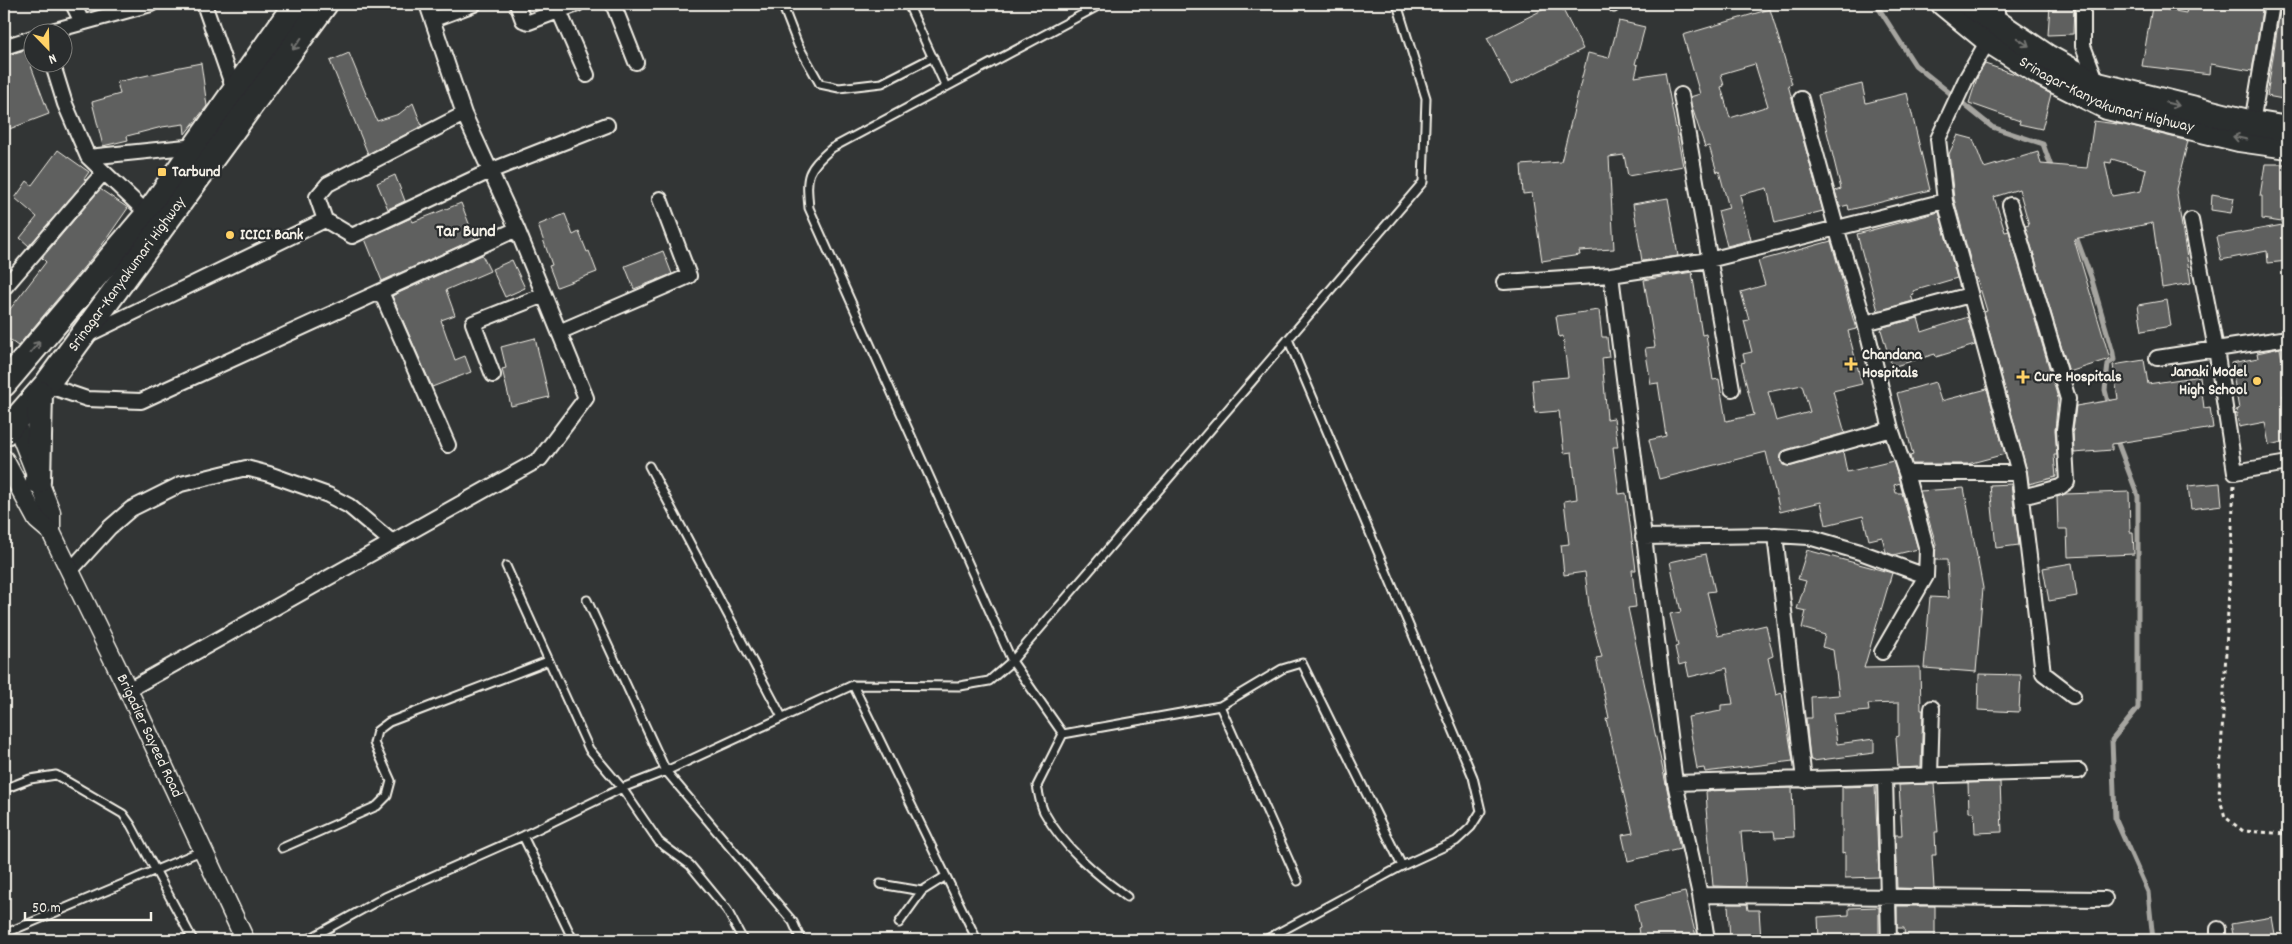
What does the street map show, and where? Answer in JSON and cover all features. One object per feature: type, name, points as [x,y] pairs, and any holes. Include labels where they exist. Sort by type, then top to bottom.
[{"type":"highway","name":"Srinagar-Kanyakumari Highway","points":[[4,384],[148,214],[296,4]]},
{"type":"highway","name":"Srinagar-Kanyakumari Highway","points":[[9,427],[43,389],[325,4]]},
{"type":"highway","name":"Srinagar-Kanyakumari Highway","points":[[1956,7],[1994,23],[2047,58],[2098,86],[2252,123],[2288,128]]},
{"type":"highway","name":"Srinagar-Kanyakumari Highway","points":[[1994,23],[2042,74],[2107,107],[2239,139],[2288,146]]},
{"type":"highway","points":[[19,480],[43,389]]},
{"type":"highway","points":[[4,395],[9,427]]},
{"type":"street","points":[[73,4],[82,22]]},
{"type":"street","points":[[72,25],[151,4]]},
{"type":"street","points":[[204,4],[234,90]]},
{"type":"street","points":[[128,690],[540,459],[586,398],[518,230],[464,114],[434,19],[427,4]]},
{"type":"street","points":[[434,19],[474,4]]},
{"type":"street","points":[[518,4],[523,20],[530,22],[577,4]]},
{"type":"street","points":[[613,4],[636,62]]},
{"type":"street","points":[[2083,4],[2083,46],[2098,86]]},
{"type":"street","points":[[2252,123],[2272,4]]},
{"type":"street","points":[[559,11],[587,75]]},
{"type":"street","points":[[1994,23],[1938,139],[1945,201],[2019,473],[2043,673],[2073,696]]},
{"type":"street","points":[[4,47],[22,41]]},
{"type":"street","points":[[55,72],[65,104],[88,157],[148,214]]},
{"type":"street","points":[[1681,95],[1732,390]]},
{"type":"street","points":[[1801,98],[1836,227],[1865,323],[1891,429],[1906,474],[1926,550],[1926,576],[1882,652]]},
{"type":"street","points":[[464,114],[328,184],[317,197],[325,220],[352,236],[490,171],[607,125]]},
{"type":"street","points":[[88,157],[196,146]]},
{"type":"street","points":[[4,288],[103,173]]},
{"type":"street","points":[[560,332],[689,276],[660,199]]},
{"type":"street","points":[[1504,282],[1611,275],[1709,260],[1945,201]]},
{"type":"street","points":[[2010,205],[2068,399],[2064,430],[2067,482],[2060,488],[2022,496]]},
{"type":"street","points":[[80,339],[325,220]]},
{"type":"street","points":[[2191,220],[2216,349],[2235,472],[2288,463]]},
{"type":"street","points":[[43,389],[87,399],[141,401],[518,230]]},
{"type":"street","points":[[1611,275],[1675,783],[1700,896],[1707,940]]},
{"type":"street","points":[[381,292],[448,445]]},
{"type":"street","points":[[494,375],[473,323],[544,295]]},
{"type":"street","points":[[1865,323],[1970,295]]},
{"type":"street","points":[[2157,358],[2288,338]]},
{"type":"street","name":"Brigadier Sayeed Road","points":[[9,427],[19,480]]},
{"type":"street","points":[[1789,458],[1891,429]]},
{"type":"street","name":"Brigadier Sayeed Road","points":[[4,459],[19,480],[51,512],[51,532],[128,690],[245,940]]},
{"type":"street","points":[[70,571],[109,528],[131,509],[181,484],[246,468],[270,474],[328,495],[349,506],[392,542]]},
{"type":"street","points":[[1906,474],[2019,473]]},
{"type":"street","points":[[1643,537],[1775,535],[1809,537],[1860,552],[1926,576]]},
{"type":"street","points":[[1775,535],[1804,780]]},
{"type":"street","points":[[1930,775],[1932,708]]},
{"type":"street","points":[[1675,783],[2079,771]]},
{"type":"street","points":[[1884,777],[1889,940]]},
{"type":"street","points":[[1700,896],[2105,899]]},
{"type":"lane","points":[[782,4],[798,45],[820,84],[839,88],[882,83],[933,57]]},
{"type":"lane","points":[[908,4],[946,87]]},
{"type":"lane","points":[[1063,734],[1012,662],[809,208],[807,178],[814,163],[832,148],[1102,4]]},
{"type":"lane","points":[[307,940],[385,897],[523,836],[622,788],[666,770],[853,684],[960,686],[989,681],[1012,662],[1423,182],[1426,98],[1397,4]]},
{"type":"lane","points":[[1264,940],[1402,866],[1456,841],[1471,826],[1480,811],[1474,777],[1288,339]]},
{"type":"lane","points":[[649,466],[782,717]]},
{"type":"lane","points":[[506,566],[588,749],[622,788],[659,842],[690,866],[727,910],[742,940]]},
{"type":"lane","points":[[587,600],[666,770],[793,922],[802,940]]},
{"type":"lane","points":[[282,848],[377,806],[387,796],[391,781],[374,743],[377,731],[383,726],[493,681],[548,661]]},
{"type":"lane","points":[[1063,734],[1220,706],[1282,669],[1302,663],[1402,866]]},
{"type":"lane","points":[[853,684],[977,940]]},
{"type":"lane","points":[[1220,706],[1298,881]]},
{"type":"lane","points":[[1063,734],[1037,786],[1044,811],[1066,843],[1102,878],[1127,897]]},
{"type":"lane","points":[[4,789],[30,779],[56,775],[123,814],[131,825],[193,940]]},
{"type":"lane","points":[[523,836],[573,940]]},
{"type":"lane","points":[[4,934],[203,850]]},
{"type":"lane","points":[[900,923],[922,891],[946,876]]},
{"type":"lane","points":[[880,884],[922,891]]},
{"type":"path","points":[[2235,472],[2219,796],[2225,817],[2243,831],[2288,834]]},
{"type":"building","points":[[1554,4],[1560,4],[1583,49],[1511,85],[1487,38]]},
{"type":"building","points":[[2050,4],[2074,4],[2073,34],[2048,35]]},
{"type":"building","points":[[2188,4],[2214,4],[2233,7],[2234,4],[2263,4],[2252,71],[2211,64],[2210,74],[2142,66],[2152,7],[2186,13]]},
{"type":"building","points":[[2281,4],[2288,4],[2288,100],[2267,96]]},
{"type":"building","points":[[1770,9],[1792,84],[1788,85],[1823,211],[1775,223],[1767,188],[1740,195],[1751,240],[1727,246],[1718,211],[1729,208],[1719,171],[1717,172],[1709,146],[1705,147],[1691,104],[1690,97],[1700,94],[1683,35]],"holes":[[[1755,64],[1768,106],[1730,118],[1721,87],[1724,86],[1721,74]]]},
{"type":"building","points":[[1619,21],[1645,27],[1635,64],[1638,65],[1635,77],[1665,72],[1683,166],[1628,176],[1624,155],[1609,157],[1614,249],[1579,251],[1580,255],[1542,261],[1532,193],[1523,194],[1521,165],[1561,162],[1588,53],[1609,58]]},
{"type":"building","points":[[22,51],[22,72],[33,72],[49,114],[4,131],[4,56]]},
{"type":"building","points":[[349,53],[377,121],[399,114],[413,103],[422,126],[368,154],[330,61]]},
{"type":"building","points":[[201,63],[207,106],[185,134],[184,124],[162,127],[127,136],[128,140],[103,146],[92,102],[120,94],[117,82]]},
{"type":"building","points":[[1985,64],[2018,75],[2051,94],[2042,129],[2019,124],[2020,121],[1969,103],[1978,75]]},
{"type":"building","points":[[1862,84],[1866,103],[1907,93],[1930,190],[1849,210],[1848,205],[1840,207],[1835,191],[1841,189],[1818,95]]},
{"type":"building","points":[[2094,121],[2124,125],[2188,141],[2176,189],[2191,283],[2162,288],[2153,223],[2074,239],[2110,359],[2069,372],[2025,226],[2029,225],[2019,189],[1994,197],[2005,232],[2009,231],[2058,398],[2055,430],[2057,455],[2054,455],[2056,477],[2029,484],[1984,312],[1987,311],[1977,278],[1975,278],[1954,199],[1949,154],[1958,135],[1973,139],[1984,168],[2038,152],[2041,164],[2087,168]],"holes":[[[2112,159],[2146,169],[2141,191],[2112,196],[2105,162],[2111,163]]]},
{"type":"building","points":[[58,150],[89,172],[84,179],[86,180],[29,246],[20,238],[37,217],[15,198],[27,181],[32,185]]},
{"type":"building","points":[[2265,164],[2285,164],[2285,199],[2288,199],[2288,223],[2262,219],[2262,196],[2260,196]]},
{"type":"building","points":[[395,175],[405,201],[388,209],[377,183]]},
{"type":"building","points":[[100,189],[128,208],[100,248],[18,346],[4,336],[4,317],[46,262],[42,258]]},
{"type":"building","points":[[2212,194],[2234,198],[2231,213],[2211,210]]},
{"type":"building","points":[[1668,198],[1678,256],[1642,261],[1633,204]]},
{"type":"building","points":[[461,203],[475,239],[382,281],[365,239],[411,218],[413,222]]},
{"type":"building","points":[[1939,212],[1957,278],[1913,291],[1914,294],[1911,295],[1913,301],[1878,311],[1857,234]]},
{"type":"building","points":[[565,214],[573,235],[579,232],[597,272],[557,287],[549,266],[552,265],[538,225]]},
{"type":"building","points":[[2288,224],[2288,261],[2268,263],[2267,251],[2221,260],[2216,237]]},
{"type":"building","points":[[1831,241],[1856,329],[1848,331],[1862,384],[1833,391],[1845,433],[1782,452],[1781,460],[1783,465],[1791,466],[1843,452],[1847,472],[1893,461],[1900,483],[1894,485],[1896,493],[1902,493],[1918,549],[1893,555],[1886,552],[1882,537],[1869,540],[1863,516],[1826,525],[1821,502],[1780,512],[1766,452],[1659,479],[1649,440],[1666,436],[1658,383],[1651,384],[1645,348],[1655,347],[1644,280],[1692,272],[1702,335],[1706,334],[1713,380],[1719,379],[1726,421],[1754,415],[1741,363],[1745,362],[1743,354],[1752,352],[1744,321],[1749,320],[1741,292],[1765,285],[1758,261]],"holes":[[[1802,385],[1810,412],[1776,421],[1768,392]]]},
{"type":"building","points":[[663,251],[672,274],[634,289],[625,266]]},
{"type":"building","points":[[482,255],[490,271],[446,290],[455,315],[441,320],[455,360],[465,356],[471,372],[432,387],[392,296]]},
{"type":"building","points":[[512,260],[525,288],[505,297],[492,269]]},
{"type":"building","points":[[2167,300],[2171,326],[2142,331],[2138,305]]},
{"type":"building","points":[[1599,310],[1602,337],[1607,337],[1609,357],[1602,358],[1607,419],[1614,418],[1618,447],[1613,447],[1619,494],[1626,493],[1636,570],[1632,570],[1636,607],[1628,608],[1680,849],[1628,861],[1622,835],[1633,833],[1606,719],[1609,718],[1596,658],[1602,657],[1590,613],[1585,572],[1564,575],[1561,545],[1569,544],[1564,501],[1577,499],[1572,452],[1564,453],[1559,411],[1535,413],[1532,380],[1568,377],[1563,336],[1559,337],[1556,316]]},
{"type":"building","points":[[1968,317],[1975,345],[1936,357],[1935,354],[1892,367],[1881,330],[1883,327],[1918,318],[1922,332]]},
{"type":"building","points":[[535,338],[549,397],[511,406],[502,369],[506,368],[501,347]]},
{"type":"building","points":[[2280,348],[2288,393],[2283,395],[2288,422],[2288,441],[2269,445],[2265,422],[2239,427],[2236,410],[2239,409],[2231,363],[2258,358],[2257,353]]},
{"type":"building","points":[[2144,360],[2148,384],[2200,376],[2204,408],[2210,407],[2213,428],[2112,444],[2112,450],[2074,453],[2073,430],[2076,406],[2118,399],[2113,365]]},
{"type":"building","points":[[1935,382],[1941,401],[1987,389],[2005,454],[1968,464],[1912,464],[1910,456],[1913,455],[1897,393]]},
{"type":"building","points":[[2220,483],[2222,505],[2191,509],[2188,486]]},
{"type":"building","points":[[2011,484],[2019,545],[1996,548],[1990,485]]},
{"type":"building","points":[[1964,488],[1983,588],[1976,672],[1924,668],[1930,597],[1949,598],[1947,560],[1935,560],[1936,544],[1920,491]]},
{"type":"building","points":[[2129,492],[2130,532],[2133,532],[2134,554],[2068,557],[2067,529],[2058,529],[2057,497],[2065,494]]},
{"type":"building","points":[[1807,550],[1892,573],[1864,668],[1920,667],[1921,710],[1923,710],[1921,767],[1898,768],[1896,737],[1899,736],[1899,703],[1868,704],[1869,711],[1833,714],[1837,744],[1874,739],[1874,753],[1813,761],[1810,759],[1806,718],[1812,718],[1811,697],[1839,695],[1833,650],[1822,647],[1825,635],[1802,628],[1806,611],[1797,609],[1806,581],[1798,579]]},
{"type":"building","points":[[1706,554],[1715,591],[1707,592],[1718,636],[1766,625],[1773,656],[1768,658],[1776,695],[1782,693],[1793,761],[1705,772],[1704,768],[1697,769],[1688,717],[1721,711],[1721,705],[1733,704],[1727,668],[1689,677],[1686,663],[1679,665],[1675,647],[1678,646],[1670,614],[1681,612],[1670,562]]},
{"type":"building","points":[[2072,563],[2077,596],[2049,601],[2043,568]]},
{"type":"building","points":[[1979,674],[2021,675],[2019,712],[1978,710]]},
{"type":"building","points":[[2000,782],[2002,832],[1975,833],[1974,812],[1969,812],[1968,783]]},
{"type":"building","points":[[1934,784],[1938,832],[1935,832],[1936,855],[1932,855],[1934,889],[1897,888],[1895,835],[1902,835],[1899,785]]},
{"type":"building","points":[[1875,786],[1879,877],[1845,878],[1845,852],[1842,853],[1842,787]]},
{"type":"building","points":[[1792,788],[1794,837],[1775,838],[1774,831],[1741,832],[1746,887],[1713,886],[1706,791]]},
{"type":"building","points":[[1685,892],[1697,940],[1640,940],[1638,928],[1640,927],[1635,904]]},
{"type":"building","points":[[1728,904],[1747,904],[1748,910],[1759,910],[1761,940],[1730,940]]},
{"type":"building","points":[[1897,906],[1935,906],[1935,940],[1905,940],[1904,928],[1897,928]]},
{"type":"building","points":[[1879,907],[1879,940],[1848,940],[1848,937],[1819,939],[1818,917],[1849,915],[1849,908]]},
{"type":"building","points":[[2272,917],[2276,940],[2234,940],[2231,924]]},
{"type":"waterway","points":[[1876,4],[1915,65],[1992,127],[2043,144],[2052,169]]},
{"type":"waterway","points":[[2075,234],[2091,277],[2113,353],[2114,360],[2108,364],[2105,390],[2109,406]]},
{"type":"waterway","points":[[2116,438],[2138,496],[2138,708],[2112,740],[2115,818],[2148,892],[2153,940]]},
{"type":"place","name":"Tarbund","points":[[162,172]]},
{"type":"place","name":"ICICI Bank","points":[[230,235]]},
{"type":"place","name":"Chandana Hospitals","points":[[1851,364]]},
{"type":"place","name":"Cure Hospitals","points":[[2023,377]]},
{"type":"place","name":"Janaki Model High School","points":[[2257,381]]},
{"type":"district","name":"Tar Bund","points":[[466,232]]}]
